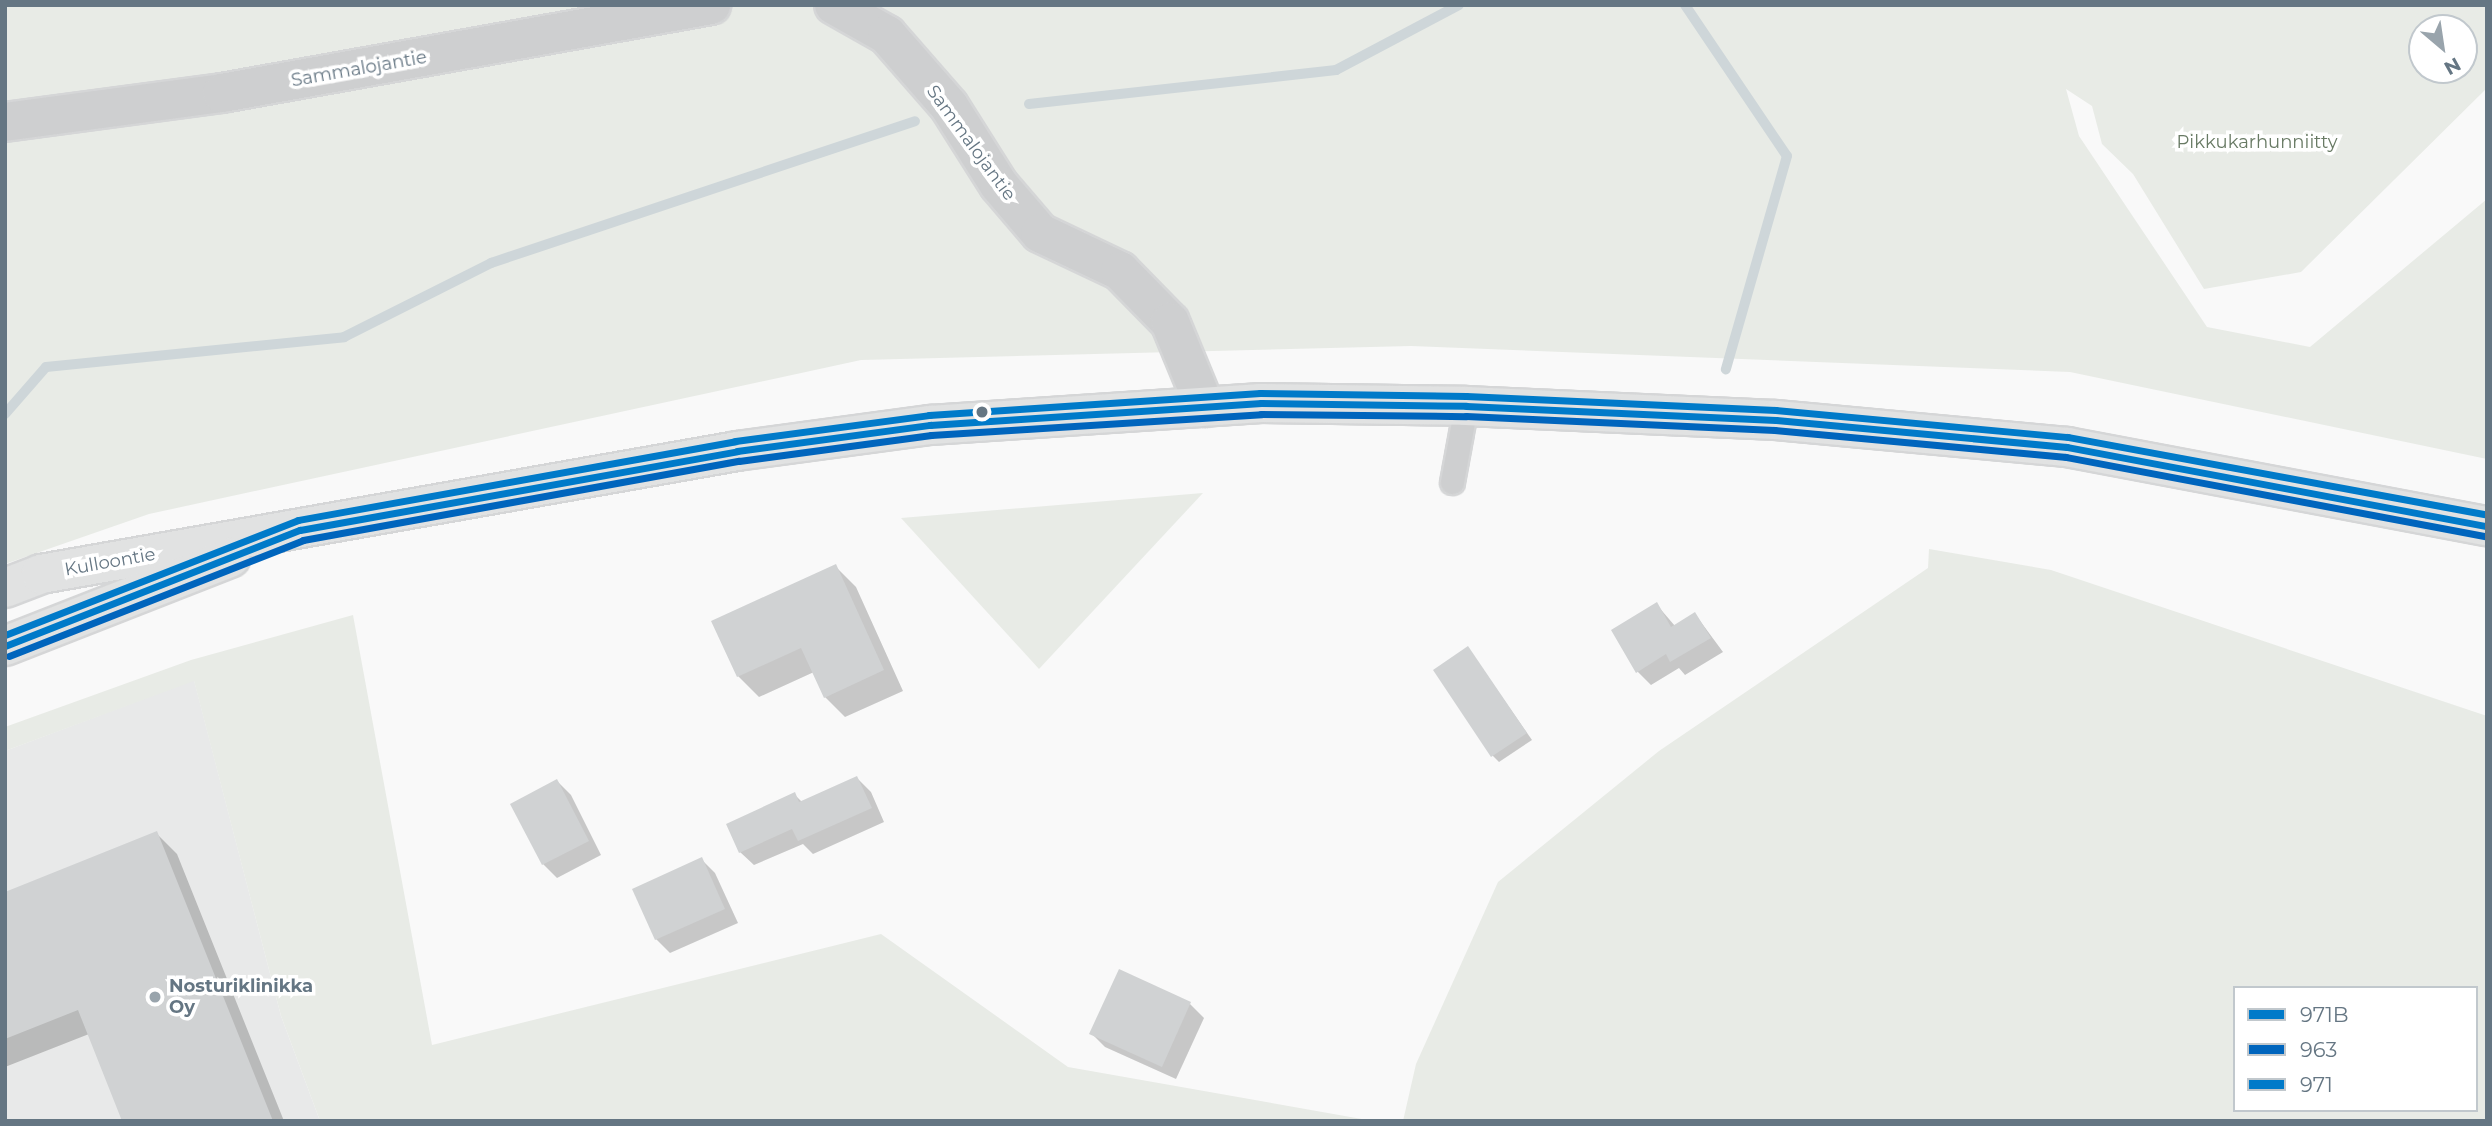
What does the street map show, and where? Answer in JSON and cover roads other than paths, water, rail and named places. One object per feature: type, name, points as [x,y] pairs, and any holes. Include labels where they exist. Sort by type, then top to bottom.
[{"type":"main road","name":"Kulloontie","points":[[5,588],[41,574],[737,451],[930,425],[1261,403],[1465,406],[1776,420],[2067,447],[2487,526]]},
{"type":"main road","name":"Kulloontie","points":[[5,646],[300,530]]},
{"type":"street","name":"Sammalojantie","points":[[5,122],[222,93],[711,5]]},
{"type":"street","name":"Sammalojantie","points":[[834,5],[887,35],[949,106],[999,185],[1040,233],[1120,271],[1170,322],[1205,407]]},
{"type":"lane","points":[[1452,482],[1465,406]]},
{"type":"waterway","points":[[1029,104],[1336,70],[1459,5]]},
{"type":"waterway","points":[[1685,5],[1787,156],[1726,369]]},
{"type":"waterway","points":[[5,414],[46,367],[344,337],[491,263],[915,121]]},
{"type":"place","name":"Nosturiklinikka Oy","points":[[155,997]]},
{"type":"park label","name":"Pikkukarhunniitty","points":[[2257,142]]}]
